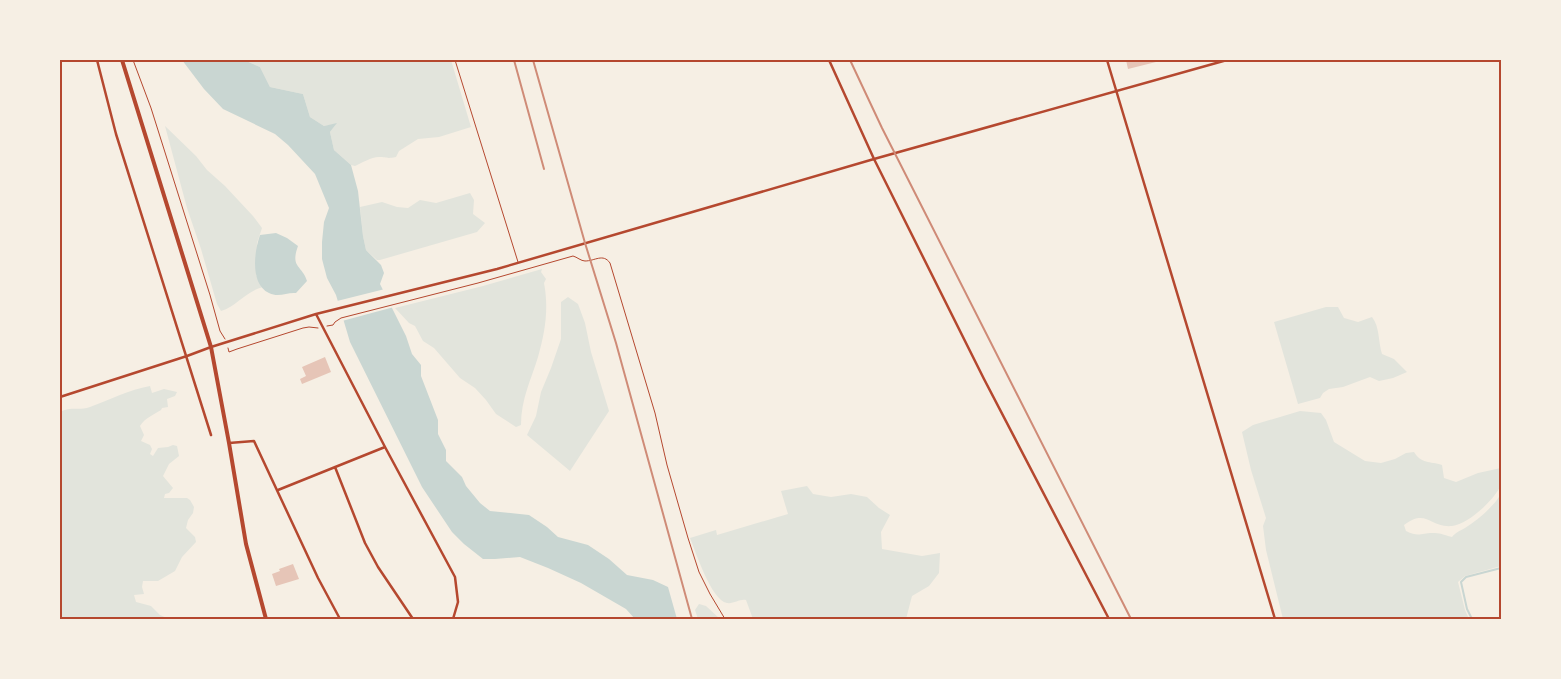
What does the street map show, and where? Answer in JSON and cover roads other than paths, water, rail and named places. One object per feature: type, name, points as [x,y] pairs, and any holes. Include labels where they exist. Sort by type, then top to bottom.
[{"type":"street","points":[[97,60],[116,134],[211,435]]},
{"type":"street","points":[[122,60],[211,347],[246,544],[266,619]]},
{"type":"street","points":[[829,60],[874,159],[988,387],[1109,619]]},
{"type":"street","points":[[1107,60],[1275,619]]},
{"type":"street","points":[[60,397],[316,314],[518,262],[874,159],[1227,60]]},
{"type":"street","points":[[316,314],[384,447],[455,577],[458,595],[455,618]]},
{"type":"street","points":[[229,443],[254,441],[318,578],[340,619]]},
{"type":"street","points":[[278,490],[384,447]]},
{"type":"street","points":[[335,467],[365,543],[378,567],[413,619]]},
{"type":"lane","points":[[455,60],[518,262]]},
{"type":"waterway","points":[[1472,619],[1467,609],[1461,582],[1466,577],[1501,568]]},
{"type":"railway","points":[[514,60],[544,169]]},
{"type":"railway","points":[[533,60],[585,243],[616,343],[692,619]]},
{"type":"railway","points":[[850,60],[882,128],[1131,619]]}]
